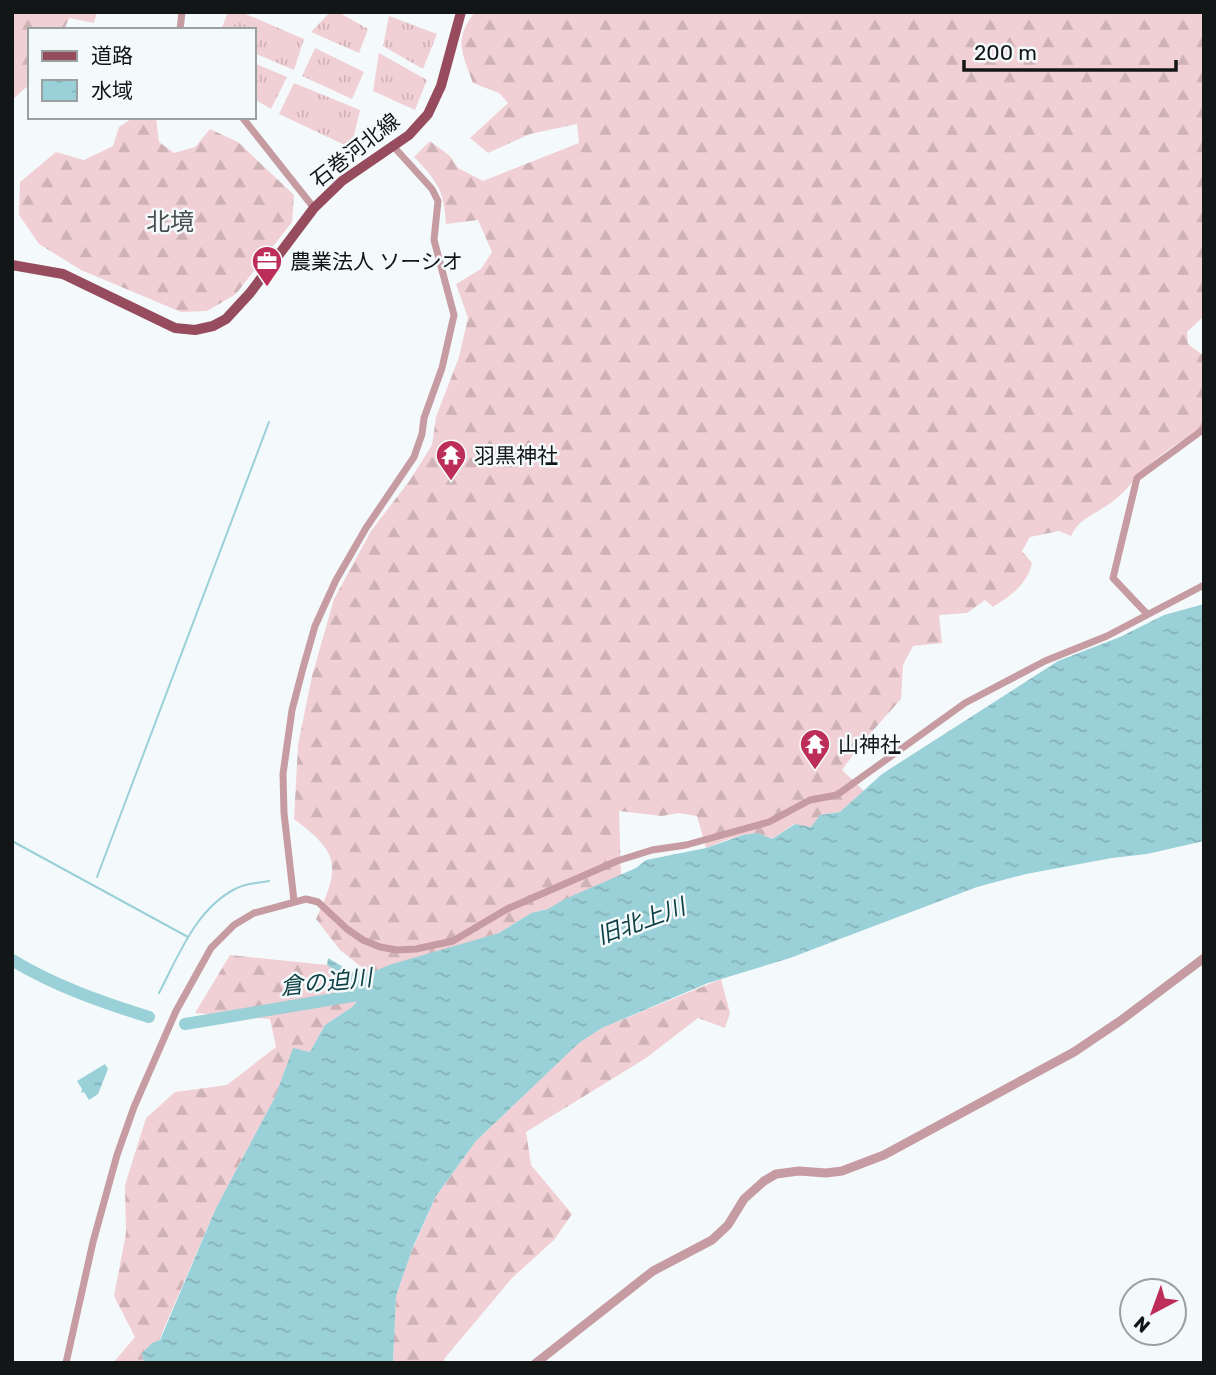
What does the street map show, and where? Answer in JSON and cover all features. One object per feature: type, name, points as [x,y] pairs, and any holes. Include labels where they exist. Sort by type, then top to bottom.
[{"type":"main road","name":"石巻河北線","points":[[12,265],[63,274],[175,328],[195,330],[213,326],[234,312],[314,208],[342,181],[394,147],[421,121],[436,101],[461,12]]},
{"type":"street","points":[[244,119],[314,208]]},
{"type":"street","points":[[295,901],[284,813],[284,774],[288,730],[303,668],[315,626],[336,580],[366,528],[414,457],[424,418],[442,368],[454,314],[434,240],[438,201],[432,189],[410,168],[394,147]]},
{"type":"street","points":[[1147,614],[1113,578],[1136,480],[1204,429]]},
{"type":"street","points":[[66,1363],[93,1242],[117,1155],[134,1107],[176,1011],[219,937],[254,913],[306,899],[318,902],[347,929],[380,947],[416,950],[453,941],[507,909],[617,861],[769,822],[810,800],[837,795],[965,703],[1045,661],[1107,636],[1204,586]]},
{"type":"street","points":[[536,1363],[653,1272],[712,1240],[728,1224],[753,1190],[776,1174],[842,1171],[884,1155],[1074,1052],[1204,958]]},
{"type":"green space","points":[[12,12],[97,12],[94,23],[69,18],[65,28],[28,28],[28,86],[12,100]]},
{"type":"green space","points":[[228,12],[241,12],[304,39],[294,70],[256,54],[256,28],[222,28]]},
{"type":"green space","points":[[330,12],[338,12],[368,29],[359,53],[311,32]]},
{"type":"green space","points":[[475,12],[1204,12],[1204,316],[1187,332],[1188,344],[1204,356],[1204,428],[1179,442],[1156,460],[1116,499],[1083,520],[1071,536],[1059,531],[1030,537],[1022,551],[1032,563],[1030,571],[1017,589],[1006,598],[993,607],[985,600],[967,613],[939,615],[942,643],[913,646],[903,665],[901,699],[842,770],[864,791],[840,812],[820,815],[812,828],[794,824],[772,839],[755,834],[746,835],[706,848],[697,816],[679,813],[662,816],[619,811],[621,875],[548,909],[531,913],[499,933],[370,974],[340,950],[316,919],[329,886],[332,863],[321,842],[294,819],[298,745],[312,676],[334,599],[371,531],[410,480],[432,445],[436,417],[459,357],[468,318],[456,284],[481,269],[492,252],[478,220],[446,224],[444,203],[438,187],[414,157],[430,141],[450,156],[458,168],[483,181],[579,143],[577,124],[530,134],[488,153],[470,138],[508,103],[499,93],[473,83],[462,39]]},
{"type":"green space","points":[[389,16],[437,34],[423,69],[383,46]]},
{"type":"green space","points":[[315,48],[364,72],[352,99],[302,76]]},
{"type":"green space","points":[[379,53],[427,80],[415,110],[373,91]]},
{"type":"green space","points":[[256,64],[287,77],[271,109],[256,100]]},
{"type":"green space","points":[[294,83],[360,110],[351,148],[279,114]]},
{"type":"green space","points":[[131,119],[156,119],[159,142],[174,153],[195,147],[210,129],[238,142],[294,195],[292,222],[236,294],[207,311],[181,312],[81,270],[39,244],[19,215],[20,182],[56,152],[84,160],[113,146],[119,127]]},
{"type":"green space","points":[[230,955],[327,965],[367,990],[352,1007],[325,1025],[310,1052],[293,1049],[275,1097],[216,1208],[159,1340],[142,1353],[144,1363],[113,1363],[135,1337],[114,1296],[126,1233],[125,1185],[146,1118],[175,1092],[227,1085],[276,1047],[270,1019],[195,1013]]},
{"type":"green space","points":[[721,979],[730,1013],[725,1028],[698,1018],[646,1058],[526,1132],[531,1165],[572,1214],[554,1240],[512,1278],[444,1359],[444,1363],[393,1363],[396,1296],[410,1255],[436,1196],[476,1141],[579,1043],[602,1028]]},
{"type":"water","name":"旧北上川","points":[[1204,604],[1204,841],[1147,854],[1026,874],[977,887],[790,958],[708,983],[602,1028],[579,1043],[476,1141],[436,1196],[413,1247],[396,1296],[393,1363],[144,1363],[142,1353],[152,1343],[160,1340],[216,1208],[275,1097],[293,1048],[310,1052],[325,1025],[352,1007],[367,990],[349,989],[350,980],[327,965],[328,958],[352,972],[370,973],[499,933],[531,913],[548,909],[636,868],[646,860],[706,848],[743,835],[758,833],[772,839],[795,824],[811,827],[820,815],[840,812],[882,774],[1058,661],[1120,637],[1164,615]]},
{"type":"water","points":[[105,1064],[108,1069],[98,1094],[89,1100],[84,1092],[81,1093],[82,1089],[77,1081]]},
{"type":"waterway","points":[[97,877],[269,422]]},
{"type":"waterway","points":[[12,841],[188,937]]},
{"type":"waterway","points":[[159,993],[190,934],[210,908],[241,886],[269,881]]},
{"type":"waterway","name":"倉の迫川","points":[[12,960],[79,993],[149,1017]]},
{"type":"waterway","name":"倉の迫川","points":[[185,1024],[358,995],[377,996]]},
{"type":"place","name":"農業法人 ソーシオ","points":[[267,288]]},
{"type":"place","name":"羽黒神社","points":[[451,482]]},
{"type":"place","name":"山神社","points":[[815,771]]},
{"type":"district","name":"北境","points":[[170,222]]}]
